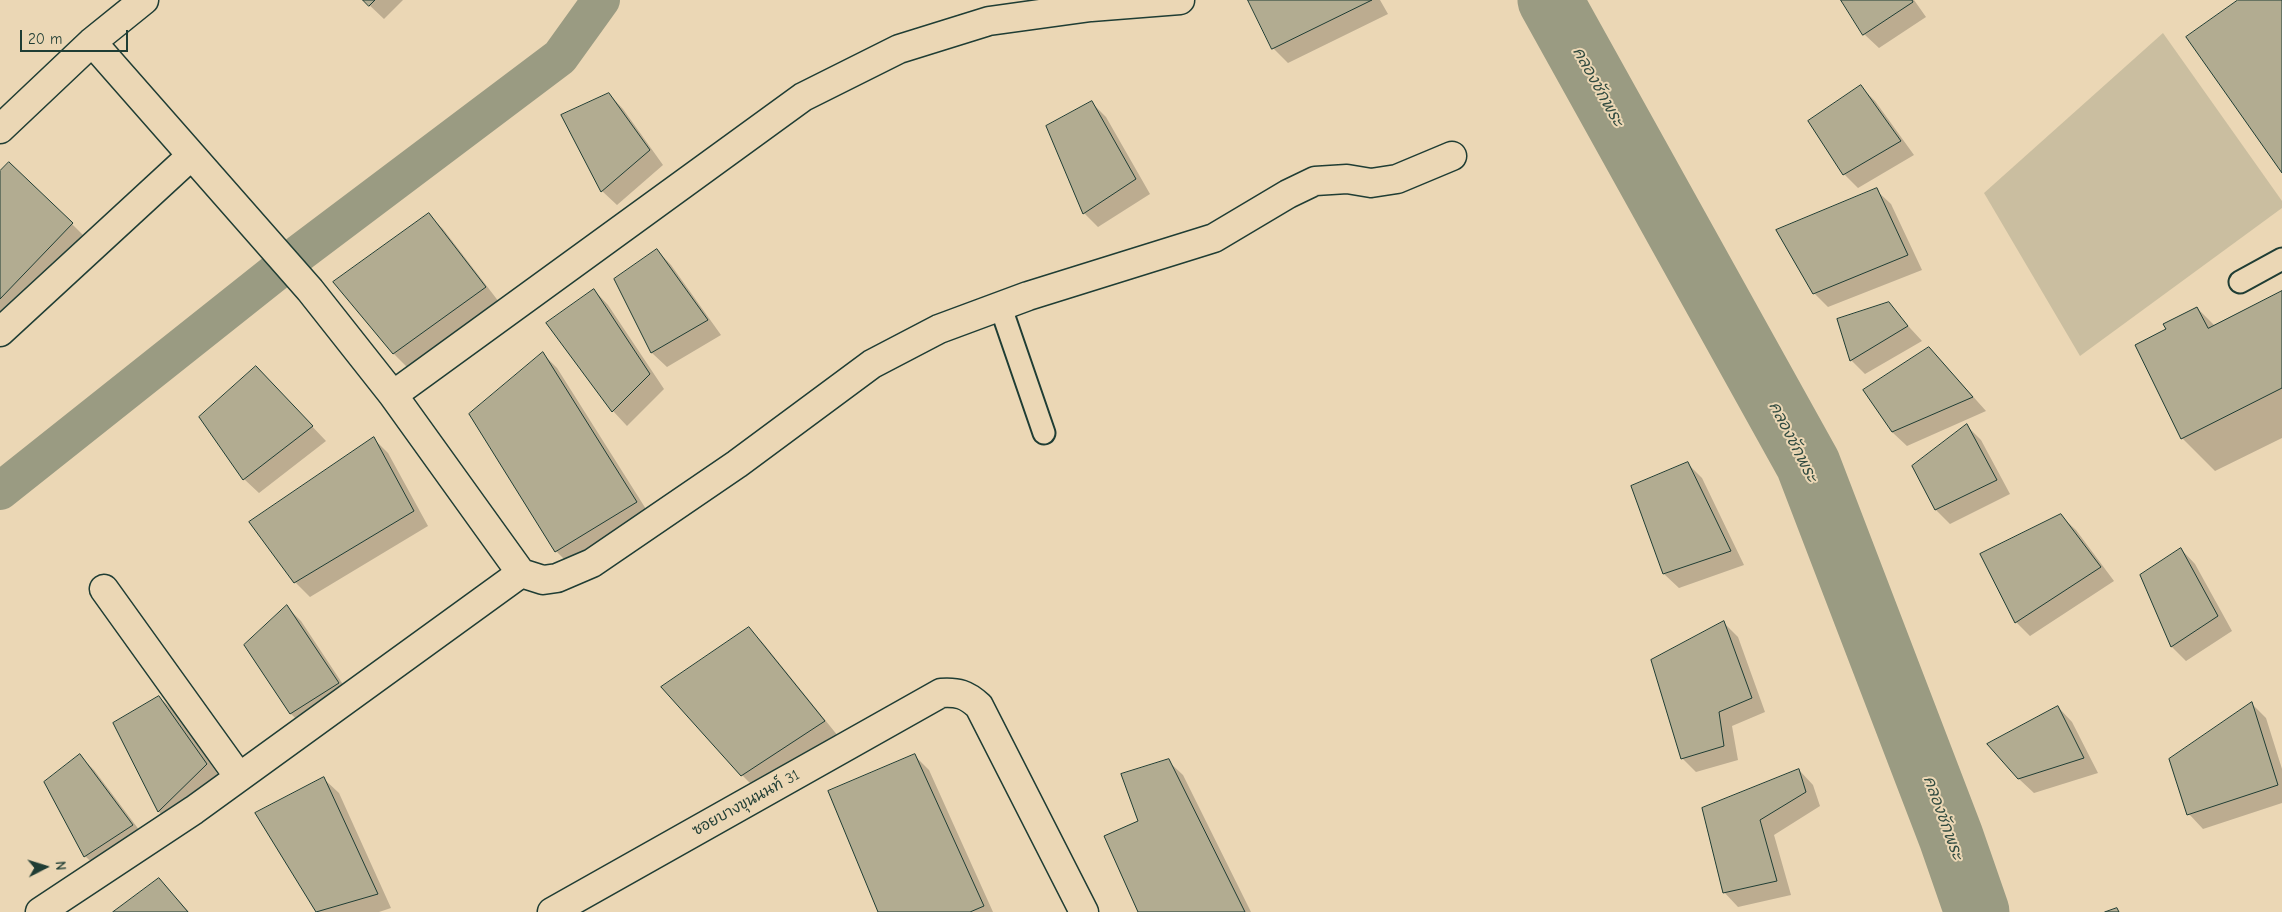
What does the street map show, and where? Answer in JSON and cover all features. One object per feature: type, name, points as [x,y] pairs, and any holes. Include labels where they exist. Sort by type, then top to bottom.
[{"type":"street","points":[[0,129],[92,42],[144,0]]},
{"type":"street","points":[[393,395],[804,97],[898,50],[989,20],[1091,7],[1180,0]]},
{"type":"street","points":[[92,42],[310,290],[393,395],[521,573],[543,580],[557,578],[592,563],[737,464],[872,364],[939,329],[1001,308],[1028,296],[1214,238],[1288,194],[1315,181],[1347,179],[1371,183],[1388,180],[1452,156]]},
{"type":"street","points":[[0,332],[191,156]]},
{"type":"street","points":[[40,912],[240,777],[521,573]]},
{"type":"street","points":[[104,589],[240,777]]},
{"type":"street","name":"ซอยบางขุนนนท์ 31","points":[[552,912],[940,693],[956,692],[969,696],[979,706],[1084,912]]},
{"type":"lane","points":[[2240,282],[2282,259]]},
{"type":"lane","points":[[1001,308],[1044,433]]},
{"type":"shaded area","points":[[2163,33],[2282,201],[2282,208],[2080,356],[1984,193]]},
{"type":"building","points":[[363,0],[375,0],[369,6]]},
{"type":"building","points":[[1248,0],[1372,0],[1272,49]]},
{"type":"building","points":[[1841,0],[1912,0],[1913,2],[1863,35]]},
{"type":"building","points":[[2238,0],[2282,0],[2282,173],[2186,37]]},
{"type":"building","points":[[1861,85],[1901,141],[1843,175],[1808,121]]},
{"type":"building","points":[[609,93],[650,150],[601,192],[561,115]]},
{"type":"building","points":[[1092,101],[1136,179],[1083,214],[1046,126]]},
{"type":"building","points":[[9,162],[73,223],[0,299],[0,171]]},
{"type":"building","points":[[1877,188],[1908,255],[1813,294],[1776,230]]},
{"type":"building","points":[[429,213],[486,287],[393,354],[333,282]]},
{"type":"building","points":[[657,249],[708,320],[651,353],[614,279]]},
{"type":"building","points":[[594,289],[650,374],[612,412],[546,323]]},
{"type":"building","points":[[2282,291],[2282,388],[2181,439],[2135,345],[2166,329],[2163,324],[2197,307],[2208,328]]},
{"type":"building","points":[[1889,302],[1908,326],[1850,361],[1837,319]]},
{"type":"building","points":[[1929,347],[1973,397],[1892,432],[1863,390]]},
{"type":"building","points":[[543,352],[637,502],[555,552],[469,414]]},
{"type":"building","points":[[256,366],[313,426],[243,480],[199,417]]},
{"type":"building","points":[[1967,424],[1997,480],[1935,510],[1912,466]]},
{"type":"building","points":[[374,437],[414,511],[294,583],[249,522]]},
{"type":"building","points":[[1688,462],[1731,551],[1663,574],[1631,486]]},
{"type":"building","points":[[2061,514],[2101,567],[2015,623],[1980,554]]},
{"type":"building","points":[[2181,548],[2218,616],[2171,647],[2140,575]]},
{"type":"building","points":[[287,605],[339,683],[290,714],[244,645]]},
{"type":"building","points":[[1724,621],[1752,698],[1719,712],[1724,746],[1681,759],[1651,660]]},
{"type":"building","points":[[749,627],[825,721],[741,776],[661,687]]},
{"type":"building","points":[[159,696],[207,764],[158,812],[113,723]]},
{"type":"building","points":[[2252,702],[2278,785],[2187,815],[2169,759]]},
{"type":"building","points":[[2058,706],[2084,758],[2018,779],[1987,744]]},
{"type":"building","points":[[80,754],[133,825],[84,857],[44,782]]},
{"type":"building","points":[[915,754],[984,906],[970,912],[878,912],[828,791]]},
{"type":"building","points":[[1169,759],[1245,912],[1138,912],[1104,836],[1138,821],[1121,774]]},
{"type":"building","points":[[1799,769],[1806,792],[1760,820],[1777,881],[1723,893],[1702,808]]},
{"type":"building","points":[[324,777],[378,894],[316,912],[255,813]]},
{"type":"building","points":[[159,878],[188,912],[113,912]]},
{"type":"building","points":[[2117,908],[2119,912],[2105,912]]},
{"type":"waterway","points":[[0,491],[301,252],[560,57],[601,0]]},
{"type":"waterway","name":"คลองชักพระ","points":[[1550,0],[1808,464],[1951,837],[1977,912]]}]
